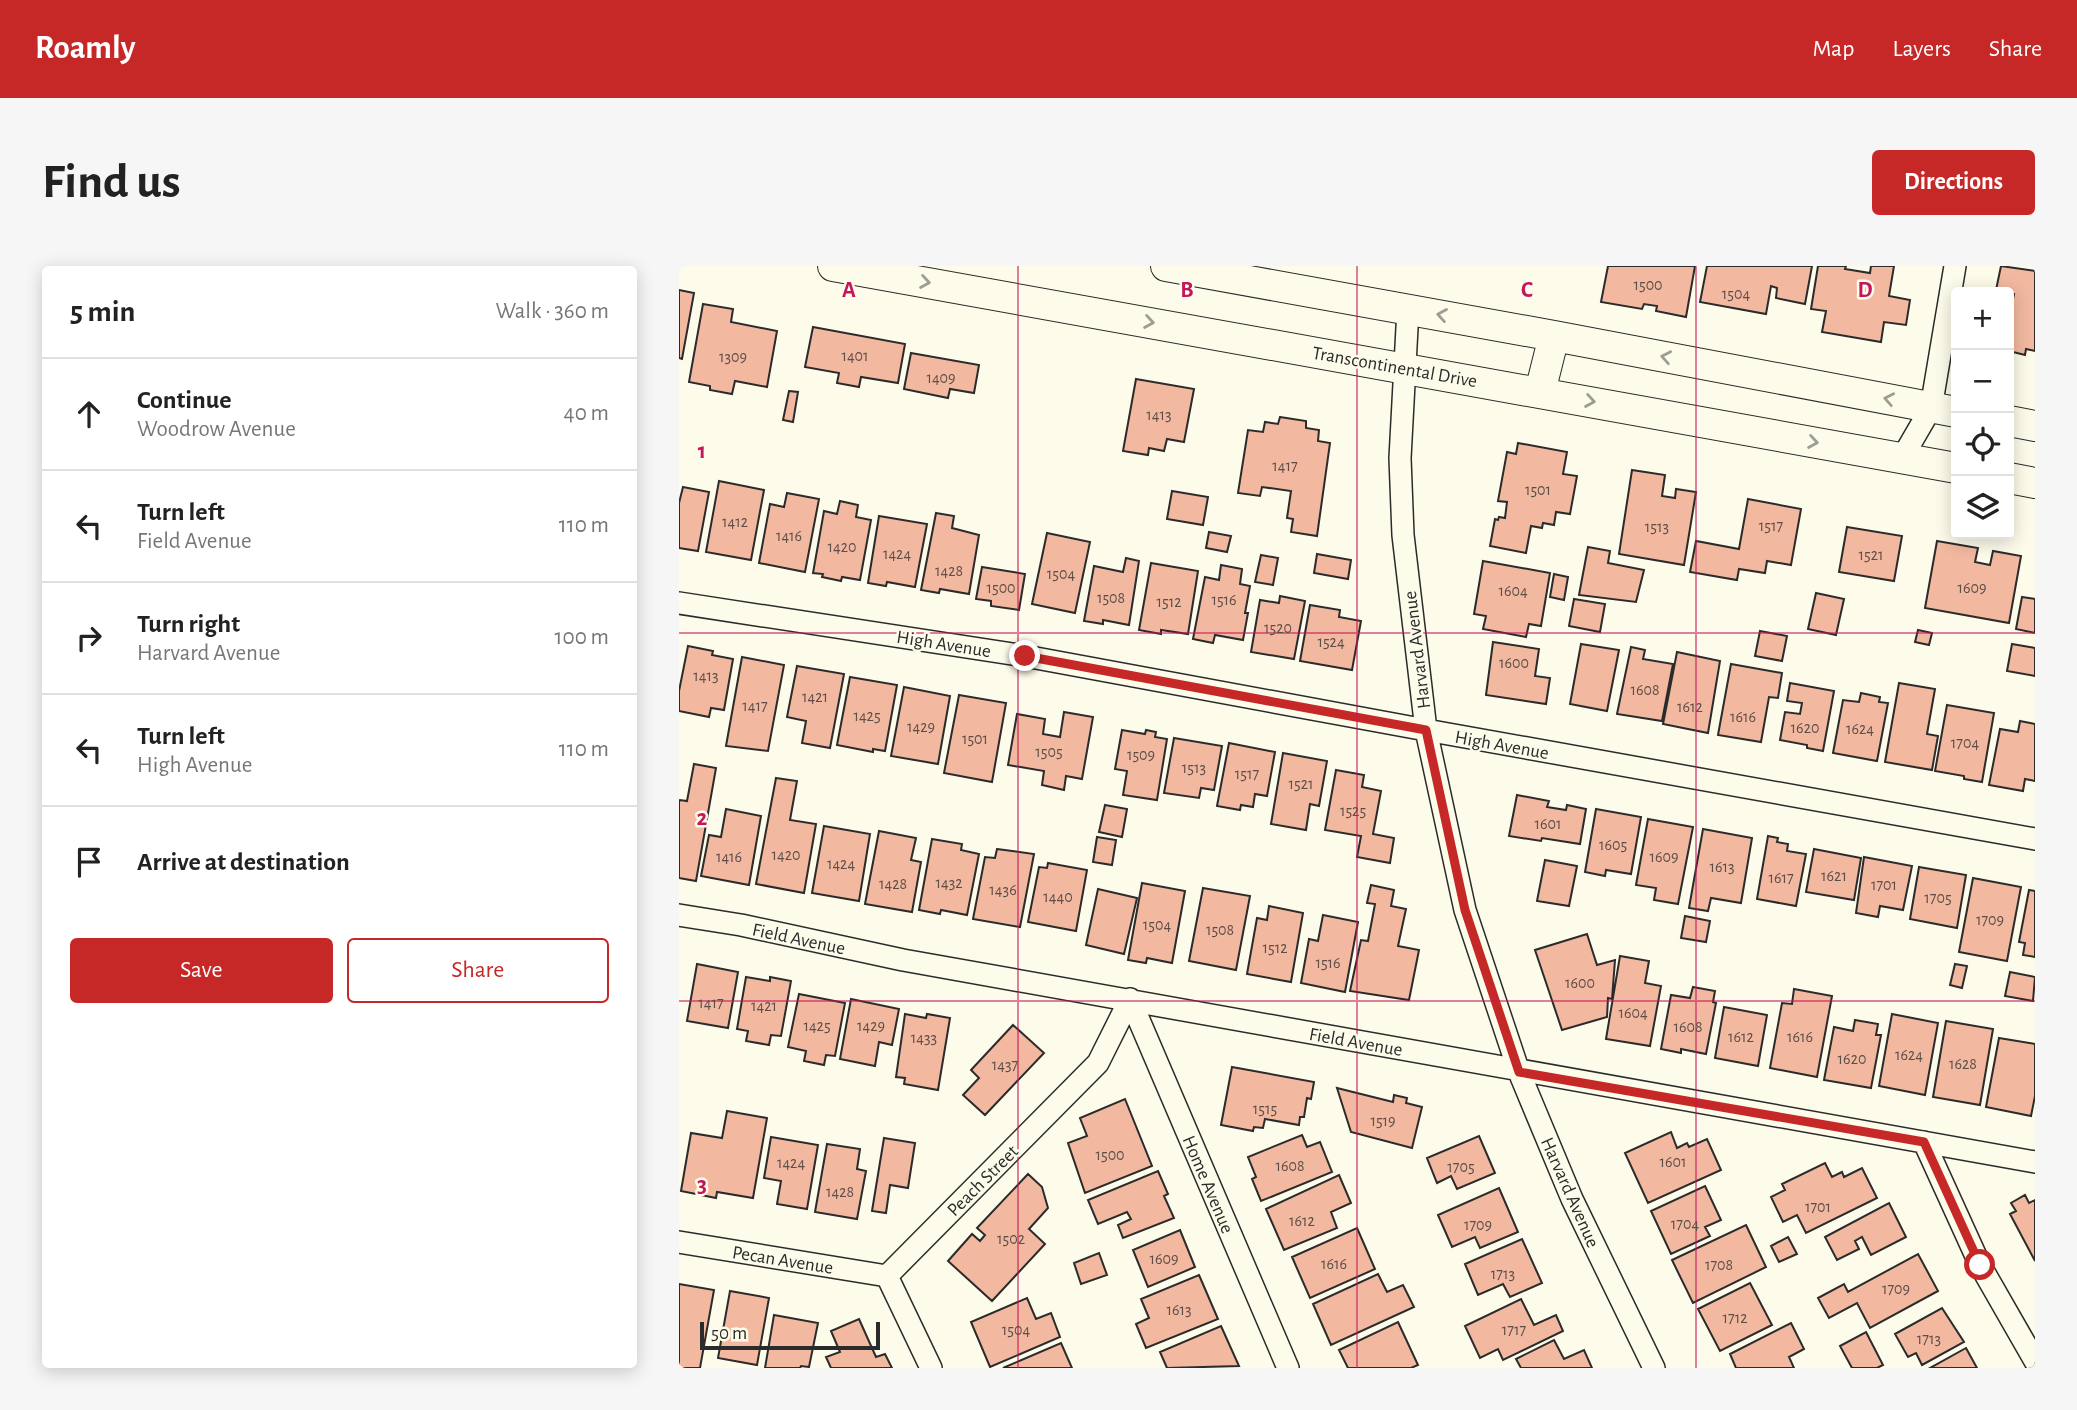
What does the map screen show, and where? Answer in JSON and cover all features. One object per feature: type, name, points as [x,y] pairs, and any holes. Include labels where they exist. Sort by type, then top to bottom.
[{"type":"street","name":"Transcontinental Drive","points":[[833,266],[1951,467]]},
{"type":"street","points":[[1166,266],[1944,410]]},
{"type":"street","points":[[1902,458],[1944,410],[1955,266]]},
{"type":"street","name":"Harvard Avenue","points":[[1408,309],[1399,458],[1403,535],[1426,730],[1465,910],[1519,1072],[1572,1199],[1654,1368]]},
{"type":"street","points":[[1541,392],[1554,336]]},
{"type":"street","points":[[2014,422],[2035,426]]},
{"type":"street","points":[[2014,479],[2035,483]]},
{"type":"street","name":"High Avenue","points":[[679,603],[1025,656],[2035,839]]},
{"type":"street","name":"Field Avenue","points":[[679,915],[741,925],[903,960],[2035,1162]]},
{"type":"street","name":"Peach Street","points":[[887,1276],[1098,1063],[1130,999]]},
{"type":"street","name":"Home Avenue","points":[[1130,999],[1288,1368]]},
{"type":"street","points":[[1924,1142],[1980,1265],[2035,1360]]},
{"type":"street","name":"Pecan Avenue","points":[[679,1242],[887,1276]]},
{"type":"street","points":[[887,1276],[930,1368]]},
{"type":"building","points":[[1608,266],[1695,266],[1686,317],[1656,311],[1657,306],[1644,304],[1642,309],[1601,302]]},
{"type":"building","points":[[1707,266],[1812,266],[1805,304],[1776,298],[1777,288],[1771,286],[1766,314],[1700,302]]},
{"type":"building","points":[[1818,266],[1846,266],[1845,269],[1870,273],[1871,266],[1894,266],[1889,296],[1910,300],[1906,325],[1884,322],[1881,342],[1822,332],[1826,311],[1811,309]]},
{"type":"building","points":[[2001,266],[2035,271],[2035,351],[2026,349],[2025,355],[2014,352],[2014,287],[1997,287]]},
{"type":"building","points":[[679,290],[694,293],[682,359],[679,358]]},
{"type":"building","points":[[703,304],[733,309],[731,322],[777,331],[767,387],[735,381],[732,394],[689,382]]},
{"type":"building","points":[[813,327],[905,344],[898,383],[861,377],[859,387],[837,383],[839,373],[805,367]]},
{"type":"building","points":[[911,353],[979,365],[974,393],[950,389],[948,398],[904,389]]},
{"type":"building","points":[[1136,379],[1194,389],[1184,442],[1167,439],[1164,451],[1149,448],[1148,455],[1123,451]]},
{"type":"building","points":[[789,391],[798,392],[793,422],[783,420]]},
{"type":"building","points":[[1280,417],[1306,421],[1306,428],[1319,430],[1318,441],[1330,443],[1317,536],[1291,532],[1293,519],[1287,518],[1291,491],[1262,487],[1260,496],[1238,493],[1248,430],[1263,432],[1265,422],[1278,424]]},
{"type":"building","points":[[1518,443],[1567,452],[1563,474],[1577,476],[1570,514],[1556,512],[1554,525],[1543,523],[1542,528],[1531,526],[1526,553],[1490,546],[1495,519],[1505,518],[1507,502],[1498,501],[1507,452],[1516,454]]},
{"type":"building","points":[[1632,470],[1665,475],[1662,496],[1675,498],[1676,489],[1696,492],[1684,565],[1619,554]]},
{"type":"building","points":[[719,481],[764,490],[751,560],[706,552]]},
{"type":"building","points":[[683,487],[709,492],[698,551],[679,548],[679,503]]},
{"type":"building","points":[[1172,491],[1208,497],[1203,525],[1167,519]]},
{"type":"building","points":[[787,493],[819,499],[805,572],[759,563],[770,504],[784,507]]},
{"type":"building","points":[[1748,499],[1801,509],[1791,565],[1767,561],[1765,573],[1739,569],[1737,580],[1690,572],[1696,541],[1739,549]]},
{"type":"building","points":[[840,501],[858,505],[856,517],[871,520],[860,580],[842,577],[841,581],[813,573],[824,511],[837,514]]},
{"type":"building","points":[[936,513],[954,516],[952,528],[979,535],[969,594],[940,589],[939,593],[921,590]]},
{"type":"building","points":[[879,516],[927,524],[915,587],[887,582],[886,586],[868,583]]},
{"type":"building","points":[[1847,527],[1902,536],[1894,581],[1839,572]]},
{"type":"building","points":[[1209,532],[1231,536],[1227,552],[1206,548]]},
{"type":"building","points":[[1047,533],[1090,542],[1075,613],[1032,604]]},
{"type":"building","points":[[1937,541],[1978,548],[1975,562],[1990,565],[1993,551],[2021,556],[2009,623],[1925,608]]},
{"type":"building","points":[[1588,547],[1610,551],[1608,563],[1644,570],[1636,602],[1579,595]]},
{"type":"building","points":[[1317,554],[1351,560],[1348,579],[1314,573]]},
{"type":"building","points":[[1261,555],[1278,558],[1273,585],[1255,582]]},
{"type":"building","points":[[1126,558],[1139,561],[1129,625],[1103,620],[1103,624],[1084,621],[1094,566],[1123,572]]},
{"type":"building","points":[[1483,561],[1550,573],[1541,626],[1529,624],[1526,637],[1483,629],[1486,616],[1474,614]]},
{"type":"building","points":[[1151,563],[1198,571],[1188,634],[1161,630],[1161,634],[1139,630]]},
{"type":"building","points":[[1221,565],[1242,569],[1240,584],[1250,586],[1243,640],[1215,635],[1213,643],[1193,639],[1205,577],[1219,580]]},
{"type":"building","points":[[982,567],[1025,574],[1019,610],[991,606],[991,601],[976,599]]},
{"type":"building","points":[[1554,574],[1568,577],[1564,600],[1550,597]]},
{"type":"building","points":[[1816,593],[1844,599],[1836,635],[1808,629]]},
{"type":"building","points":[[1280,596],[1305,601],[1294,659],[1251,652],[1260,600],[1279,603]]},
{"type":"building","points":[[2022,597],[2035,599],[2035,633],[2016,629]]},
{"type":"building","points":[[1574,599],[1605,604],[1600,632],[1569,626]]},
{"type":"building","points":[[1310,605],[1340,610],[1339,617],[1361,621],[1352,670],[1300,661]]},
{"type":"building","points":[[1918,630],[1932,633],[1929,645],[1915,642]]},
{"type":"building","points":[[1760,631],[1787,636],[1782,661],[1755,656]]},
{"type":"building","points":[[1493,642],[1539,649],[1535,676],[1550,678],[1546,704],[1486,695]]},
{"type":"building","points":[[1581,644],[1619,650],[1607,711],[1570,704]]},
{"type":"building","points":[[2012,644],[2035,648],[2035,676],[2007,671]]},
{"type":"building","points":[[688,646],[713,651],[712,655],[733,659],[724,710],[711,708],[709,717],[679,711],[679,691]]},
{"type":"building","points":[[1631,647],[1645,650],[1643,659],[1673,664],[1662,721],[1617,714]]},
{"type":"building","points":[[1677,652],[1720,661],[1708,733],[1663,724]]},
{"type":"building","points":[[742,657],[784,665],[768,751],[726,746]]},
{"type":"building","points":[[1731,664],[1782,673],[1778,698],[1769,697],[1761,742],[1718,735]]},
{"type":"building","points":[[797,666],[844,674],[830,748],[802,743],[806,721],[787,717]]},
{"type":"building","points":[[850,677],[897,685],[885,751],[873,749],[873,752],[837,745]]},
{"type":"building","points":[[1790,683],[1834,691],[1823,751],[1780,740],[1785,712],[1800,714],[1802,703],[1787,701]]},
{"type":"building","points":[[1899,683],[1935,689],[1927,734],[1938,736],[1932,770],[1885,762]]},
{"type":"building","points":[[904,687],[950,696],[938,764],[891,756]]},
{"type":"building","points":[[1861,693],[1880,697],[1879,702],[1888,703],[1877,761],[1833,753],[1843,700],[1859,702]]},
{"type":"building","points":[[959,695],[1006,703],[992,782],[944,773]]},
{"type":"building","points":[[1947,705],[1994,713],[1982,782],[1935,771]]},
{"type":"building","points":[[1064,712],[1093,717],[1082,779],[1066,776],[1064,790],[1042,785],[1044,771],[1008,765],[1017,714],[1045,719],[1043,734],[1060,737]]},
{"type":"building","points":[[2020,721],[2035,724],[2035,781],[2025,779],[2023,791],[1989,785],[2000,729],[2018,732]]},
{"type":"building","points":[[1122,730],[1145,734],[1146,730],[1156,732],[1155,737],[1167,739],[1157,800],[1123,795],[1127,771],[1115,769]]},
{"type":"building","points":[[1174,738],[1222,746],[1214,790],[1201,788],[1199,798],[1164,793]]},
{"type":"building","points":[[1229,743],[1275,752],[1267,796],[1255,794],[1253,807],[1241,805],[1240,810],[1217,806]]},
{"type":"building","points":[[1283,753],[1327,761],[1319,806],[1310,804],[1306,830],[1271,824]]},
{"type":"building","points":[[694,764],[716,768],[696,881],[679,878],[679,802],[687,801]]},
{"type":"building","points":[[1336,770],[1364,775],[1362,787],[1381,791],[1373,834],[1394,838],[1390,863],[1357,857],[1361,836],[1325,830]]},
{"type":"building","points":[[776,778],[797,781],[790,820],[816,824],[804,893],[756,884]]},
{"type":"building","points":[[1517,795],[1549,801],[1547,807],[1566,810],[1567,805],[1586,809],[1580,844],[1509,836]]},
{"type":"building","points":[[1105,805],[1127,809],[1122,837],[1099,832]]},
{"type":"building","points":[[726,809],[761,816],[749,885],[701,876],[709,835],[721,837]]},
{"type":"building","points":[[1596,809],[1641,817],[1631,874],[1606,870],[1605,876],[1585,872]]},
{"type":"building","points":[[1648,819],[1693,827],[1678,904],[1654,900],[1656,888],[1636,885]]},
{"type":"building","points":[[824,826],[870,834],[859,901],[812,893]]},
{"type":"building","points":[[1703,829],[1752,838],[1741,903],[1711,898],[1708,911],[1689,908]]},
{"type":"building","points":[[879,831],[916,838],[911,860],[921,862],[912,912],[865,904]]},
{"type":"building","points":[[1768,836],[1778,838],[1777,842],[1788,844],[1787,851],[1806,854],[1796,906],[1757,899]]},
{"type":"building","points":[[1097,837],[1116,840],[1112,865],[1093,862]]},
{"type":"building","points":[[932,839],[962,844],[961,850],[979,854],[967,915],[941,910],[940,914],[919,910]]},
{"type":"building","points":[[997,849],[1034,854],[1020,927],[973,919],[985,857],[995,858]]},
{"type":"building","points":[[1814,849],[1861,858],[1854,900],[1806,892]]},
{"type":"building","points":[[1864,857],[1912,866],[1903,910],[1880,906],[1878,917],[1856,913]]},
{"type":"building","points":[[1545,860],[1577,866],[1569,906],[1537,901]]},
{"type":"building","points":[[1048,863],[1087,870],[1076,931],[1028,922],[1039,867],[1047,868]]},
{"type":"building","points":[[1919,867],[1966,875],[1957,928],[1910,919]]},
{"type":"building","points":[[1973,878],[2021,887],[2007,961],[1959,952]]},
{"type":"building","points":[[1142,883],[1185,891],[1172,963],[1147,958],[1146,963],[1128,960]]},
{"type":"building","points":[[1371,885],[1394,890],[1391,906],[1406,909],[1398,946],[1419,950],[1409,1000],[1350,991],[1361,940],[1368,941],[1375,904],[1367,903]]},
{"type":"building","points":[[1203,888],[1250,896],[1236,970],[1189,961]]},
{"type":"building","points":[[1098,889],[1137,898],[1124,954],[1086,945]]},
{"type":"building","points":[[2029,890],[2035,891],[2035,957],[2023,955],[2025,943],[2019,942]]},
{"type":"building","points":[[1269,906],[1303,913],[1291,982],[1247,974],[1257,918],[1267,920]]},
{"type":"building","points":[[1323,915],[1358,922],[1345,992],[1301,983],[1309,939],[1318,941]]},
{"type":"building","points":[[1685,916],[1710,921],[1706,942],[1681,938]]},
{"type":"building","points":[[1587,934],[1597,965],[1615,960],[1612,999],[1608,998],[1607,1017],[1562,1030],[1535,950]]},
{"type":"building","points":[[1620,956],[1649,961],[1645,983],[1661,986],[1650,1046],[1606,1039]]},
{"type":"building","points":[[697,964],[738,972],[728,1028],[687,1021]]},
{"type":"building","points":[[1955,964],[1967,966],[1962,988],[1950,985]]},
{"type":"building","points":[[2010,972],[2035,977],[2033,1001],[2005,996]]},
{"type":"building","points":[[746,977],[770,981],[770,977],[791,981],[781,1036],[771,1035],[769,1045],[746,1041],[748,1031],[737,1029]]},
{"type":"building","points":[[1693,987],[1715,991],[1713,1002],[1716,1003],[1706,1054],[1681,1049],[1681,1053],[1661,1049],[1671,995],[1690,998]]},
{"type":"building","points":[[1794,989],[1832,996],[1817,1077],[1770,1068],[1782,1003],[1792,1004]]},
{"type":"building","points":[[799,994],[845,1003],[835,1056],[826,1055],[824,1065],[804,1061],[806,1051],[788,1047]]},
{"type":"building","points":[[851,999],[899,1009],[892,1045],[879,1042],[875,1066],[840,1059]]},
{"type":"building","points":[[1724,1007],[1767,1015],[1758,1066],[1715,1058]]},
{"type":"building","points":[[905,1014],[926,1018],[927,1014],[950,1018],[938,1090],[904,1084],[905,1078],[896,1077]]},
{"type":"building","points":[[1892,1014],[1938,1023],[1925,1095],[1879,1086]]},
{"type":"building","points":[[1855,1020],[1878,1024],[1876,1035],[1881,1035],[1871,1088],[1824,1080],[1834,1027],[1853,1031]]},
{"type":"building","points":[[1946,1021],[1993,1029],[1980,1105],[1933,1097]]},
{"type":"building","points":[[1013,1025],[1044,1053],[985,1115],[963,1095],[979,1078],[971,1070]]},
{"type":"building","points":[[1999,1038],[2035,1044],[2035,1096],[2031,1116],[1986,1107]]},
{"type":"building","points":[[1232,1067],[1314,1082],[1311,1099],[1307,1098],[1304,1117],[1300,1117],[1299,1125],[1265,1119],[1263,1128],[1254,1127],[1253,1131],[1221,1125]]},
{"type":"building","points":[[1337,1088],[1393,1102],[1394,1095],[1407,1098],[1406,1103],[1422,1107],[1412,1148],[1351,1132]]},
{"type":"building","points":[[1125,1099],[1152,1166],[1085,1193],[1068,1143],[1087,1136],[1080,1118]]},
{"type":"building","points":[[727,1111],[767,1118],[753,1198],[717,1192],[716,1198],[681,1191],[691,1133],[722,1138]]},
{"type":"building","points":[[1671,1132],[1677,1148],[1687,1143],[1689,1147],[1707,1139],[1721,1170],[1648,1203],[1625,1153]]},
{"type":"building","points":[[1302,1135],[1307,1147],[1320,1142],[1332,1172],[1261,1201],[1252,1179],[1256,1177],[1248,1157]]},
{"type":"building","points":[[1479,1136],[1495,1173],[1457,1189],[1451,1176],[1437,1183],[1427,1158]]},
{"type":"building","points":[[771,1137],[818,1145],[807,1209],[777,1204],[781,1181],[764,1178]]},
{"type":"building","points":[[884,1138],[915,1143],[908,1188],[890,1185],[886,1213],[872,1211]]},
{"type":"building","points":[[827,1144],[860,1149],[857,1169],[866,1171],[857,1219],[815,1212]]},
{"type":"building","points":[[1825,1163],[1832,1177],[1842,1172],[1844,1177],[1862,1168],[1877,1198],[1806,1233],[1797,1215],[1783,1222],[1771,1197],[1785,1190],[1782,1184]]},
{"type":"building","points":[[1158,1171],[1168,1194],[1164,1196],[1174,1218],[1123,1238],[1118,1225],[1131,1219],[1127,1212],[1098,1224],[1088,1200]]},
{"type":"building","points":[[1028,1174],[1042,1187],[1048,1208],[1029,1229],[1045,1244],[992,1301],[948,1261],[972,1234],[980,1241],[985,1235],[977,1228]]},
{"type":"building","points":[[1339,1175],[1351,1203],[1331,1212],[1337,1228],[1284,1250],[1266,1209]]},
{"type":"building","points":[[1705,1186],[1721,1220],[1705,1227],[1710,1236],[1671,1254],[1651,1211]]},
{"type":"building","points":[[1499,1188],[1518,1232],[1480,1248],[1475,1237],[1452,1247],[1438,1215]]},
{"type":"building","points":[[2025,1195],[2029,1203],[2035,1200],[2035,1261],[2010,1214],[2016,1211],[2011,1203]]},
{"type":"building","points":[[1889,1203],[1906,1237],[1871,1255],[1862,1237],[1855,1241],[1859,1249],[1837,1260],[1825,1237]]},
{"type":"building","points":[[1746,1225],[1766,1267],[1693,1303],[1672,1260]]},
{"type":"building","points":[[1357,1228],[1375,1269],[1310,1298],[1292,1257]]},
{"type":"building","points":[[1180,1230],[1195,1267],[1148,1287],[1133,1250]]},
{"type":"building","points":[[1788,1237],[1797,1254],[1779,1262],[1771,1246]]},
{"type":"building","points":[[1522,1239],[1542,1283],[1510,1297],[1503,1284],[1478,1295],[1465,1264]]},
{"type":"building","points":[[1099,1253],[1107,1275],[1081,1284],[1074,1263]]},
{"type":"building","points":[[1918,1254],[1938,1291],[1870,1328],[1857,1303],[1829,1318],[1818,1298],[1844,1284],[1848,1292]]},
{"type":"building","points":[[1378,1274],[1387,1292],[1403,1285],[1414,1307],[1331,1345],[1313,1304]]},
{"type":"building","points":[[1199,1275],[1218,1319],[1146,1348],[1136,1324],[1149,1318],[1141,1299]]},
{"type":"building","points":[[1750,1283],[1772,1325],[1720,1351],[1698,1309]]},
{"type":"building","points":[[679,1284],[714,1290],[700,1368],[679,1368]]},
{"type":"building","points":[[730,1291],[769,1298],[757,1365],[718,1358]]},
{"type":"building","points":[[1027,1298],[1036,1319],[1051,1313],[1060,1337],[990,1367],[971,1322]]},
{"type":"building","points":[[1521,1299],[1534,1325],[1556,1315],[1563,1331],[1503,1360],[1498,1349],[1480,1358],[1465,1326]]},
{"type":"building","points":[[1942,1308],[1964,1342],[1922,1365],[1916,1353],[1908,1357],[1895,1334]]},
{"type":"building","points":[[774,1315],[818,1323],[809,1367],[765,1368]]},
{"type":"building","points":[[859,1319],[876,1357],[885,1354],[892,1368],[831,1368],[826,1357],[840,1352],[831,1331]]},
{"type":"building","points":[[1398,1322],[1418,1365],[1411,1368],[1348,1368],[1339,1350]]},
{"type":"building","points":[[1791,1323],[1804,1349],[1789,1357],[1794,1368],[1736,1368],[1730,1354]]},
{"type":"building","points":[[1221,1326],[1239,1366],[1167,1368],[1160,1352]]},
{"type":"building","points":[[1866,1332],[1883,1365],[1877,1368],[1852,1368],[1840,1346]]},
{"type":"building","points":[[1554,1340],[1564,1359],[1584,1350],[1592,1368],[1521,1368],[1516,1359]]},
{"type":"building","points":[[1061,1343],[1072,1368],[1003,1368]]},
{"type":"building","points":[[1966,1348],[1977,1368],[1930,1368]]},
{"type":"route","points":[[1025,656],[1426,730],[1465,910],[1519,1072],[1924,1142],[1980,1265]]}]
